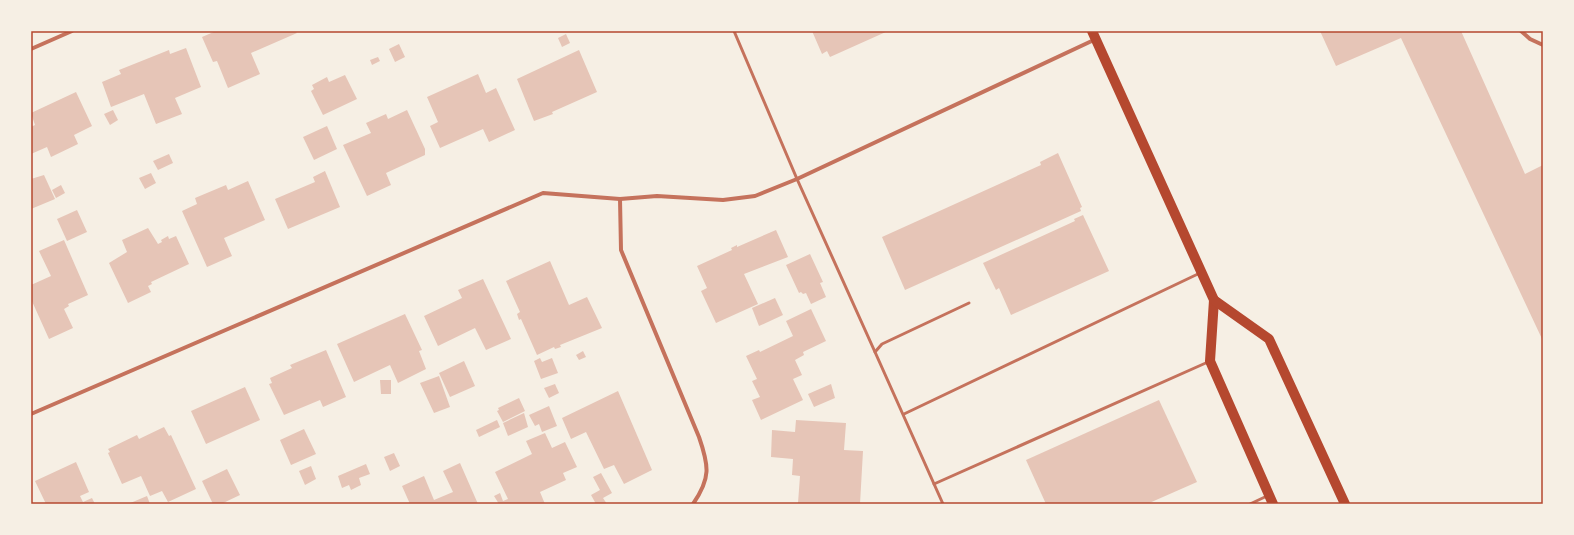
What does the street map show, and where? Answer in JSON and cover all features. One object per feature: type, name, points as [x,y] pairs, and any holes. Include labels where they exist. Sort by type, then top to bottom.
[{"type":"main road","points":[[1094,35],[1214,300],[1269,340],[1345,504]]},
{"type":"main road","points":[[1214,300],[1210,361],[1271,500]]},
{"type":"street","points":[[31,49],[72,31]]},
{"type":"street","points":[[1521,31],[1530,39],[1543,45]]},
{"type":"street","points":[[31,414],[543,193],[620,199],[657,196],[723,200],[755,196],[797,179],[1094,35]]},
{"type":"street","points":[[620,199],[621,250],[699,437],[708,463],[704,489],[693,504]]},
{"type":"lane","points":[[734,31],[797,179],[904,414],[943,504]]},
{"type":"lane","points":[[904,414],[1201,273]]},
{"type":"lane","points":[[875,352],[882,344],[969,303]]},
{"type":"lane","points":[[934,484],[1210,361]]},
{"type":"lane","points":[[1250,504],[1271,500]]},
{"type":"building","points":[[216,31],[295,31],[297,33],[251,53],[260,74],[228,88],[217,61],[213,62],[202,37]]},
{"type":"building","points":[[812,31],[888,31],[830,57],[827,51],[822,54]]},
{"type":"building","points":[[1320,31],[1461,31],[1525,174],[1543,165],[1543,341],[1401,38],[1336,66]]},
{"type":"building","points":[[566,34],[570,43],[562,47],[558,38]]},
{"type":"building","points":[[399,44],[405,57],[395,62],[389,49]]},
{"type":"building","points":[[186,48],[201,87],[175,98],[182,114],[156,124],[144,94],[111,107],[102,82],[121,74],[119,70],[169,50],[170,54]]},
{"type":"building","points":[[579,50],[597,92],[552,112],[553,114],[534,121],[517,79]]},
{"type":"building","points":[[378,57],[380,61],[372,65],[370,60]]},
{"type":"building","points":[[478,74],[486,93],[496,88],[515,130],[489,142],[483,129],[440,148],[430,126],[438,122],[427,97]]},
{"type":"building","points":[[345,75],[357,99],[323,115],[311,91],[314,89],[312,85],[327,77],[329,82]]},
{"type":"building","points":[[76,92],[92,126],[74,135],[78,144],[51,157],[47,147],[31,154],[31,127],[35,125],[31,113]]},
{"type":"building","points":[[113,110],[118,120],[110,125],[104,114]]},
{"type":"building","points":[[407,110],[425,149],[425,155],[386,173],[391,185],[367,196],[343,145],[371,133],[366,123],[386,114],[388,119]]},
{"type":"building","points":[[327,126],[337,149],[314,160],[303,137]]},
{"type":"building","points":[[1058,153],[1082,207],[1080,208],[1081,211],[905,290],[882,237],[1041,165],[1040,162]]},
{"type":"building","points":[[169,154],[173,163],[158,170],[153,161]]},
{"type":"building","points":[[325,171],[340,207],[288,229],[275,199],[315,182],[313,177]]},
{"type":"building","points":[[151,173],[156,183],[145,189],[139,178]]},
{"type":"building","points":[[44,175],[55,199],[31,209],[31,179]]},
{"type":"building","points":[[248,181],[265,220],[224,238],[232,256],[207,267],[182,211],[197,204],[195,198],[226,185],[228,190]]},
{"type":"building","points":[[61,185],[65,193],[56,198],[52,190]]},
{"type":"building","points":[[77,210],[87,232],[67,241],[57,219]]},
{"type":"building","points":[[1083,215],[1109,271],[1011,315],[999,288],[996,290],[983,263],[1075,221],[1074,219]]},
{"type":"building","points":[[148,228],[158,244],[162,242],[161,240],[168,236],[169,239],[176,236],[189,264],[151,282],[152,284],[148,286],[151,292],[128,303],[109,263],[127,252],[122,240]]},
{"type":"building","points":[[776,230],[788,257],[744,274],[758,304],[716,323],[701,291],[707,288],[697,266],[732,250],[731,248],[737,245],[737,247]]},
{"type":"building","points":[[64,240],[88,295],[68,304],[69,306],[64,309],[73,328],[49,339],[31,299],[31,285],[51,276],[39,251]]},
{"type":"building","points":[[810,254],[823,282],[820,283],[826,297],[811,304],[806,293],[799,293],[786,265]]},
{"type":"building","points":[[550,261],[569,305],[587,297],[602,328],[560,345],[561,347],[555,349],[554,347],[537,355],[521,319],[519,320],[517,314],[520,312],[506,281]]},
{"type":"building","points":[[483,279],[511,339],[486,350],[475,328],[438,346],[424,316],[462,298],[458,290]]},
{"type":"building","points":[[775,298],[783,315],[759,326],[752,308]]},
{"type":"building","points":[[811,309],[826,341],[803,352],[804,355],[795,360],[802,375],[793,379],[803,400],[761,420],[752,400],[760,397],[752,381],[757,379],[746,356],[759,350],[760,352],[793,336],[786,321]]},
{"type":"building","points":[[405,314],[422,350],[419,351],[426,369],[398,383],[390,365],[354,382],[337,344]]},
{"type":"building","points":[[326,350],[346,397],[323,407],[320,400],[284,415],[269,384],[272,383],[270,378],[292,368],[290,365]]},
{"type":"building","points":[[583,351],[586,357],[579,360],[576,355]]},
{"type":"building","points":[[540,358],[542,362],[552,358],[558,373],[541,379],[534,361]]},
{"type":"building","points":[[464,361],[475,386],[450,397],[439,373]]},
{"type":"building","points":[[439,376],[450,407],[434,413],[420,383]]},
{"type":"building","points":[[380,380],[391,380],[391,394],[381,394]]},
{"type":"building","points":[[555,384],[559,393],[549,398],[544,388]]},
{"type":"building","points":[[831,384],[835,398],[814,407],[808,394]]},
{"type":"building","points":[[245,387],[260,420],[206,444],[191,411]]},
{"type":"building","points":[[618,391],[652,470],[624,484],[614,465],[604,469],[586,432],[571,439],[562,418]]},
{"type":"building","points":[[519,398],[525,411],[503,422],[497,411],[499,410],[498,408]]},
{"type":"building","points":[[1159,400],[1197,482],[1147,504],[1046,504],[1026,460]]},
{"type":"building","points":[[549,406],[557,426],[542,432],[539,424],[535,426],[529,415]]},
{"type":"building","points":[[524,413],[528,427],[508,436],[503,423]]},
{"type":"building","points":[[497,420],[500,427],[479,437],[476,430]]},
{"type":"building","points":[[796,420],[846,423],[844,450],[863,451],[860,504],[798,503],[800,476],[792,475],[793,459],[771,457],[772,430],[795,432]]},
{"type":"building","points":[[164,427],[169,436],[171,435],[196,489],[168,502],[162,491],[150,496],[141,476],[122,484],[108,453],[110,452],[108,449],[137,435],[139,439]]},
{"type":"building","points":[[304,429],[316,454],[291,465],[280,440]]},
{"type":"building","points":[[545,433],[552,448],[565,442],[577,467],[563,473],[566,480],[540,492],[545,504],[499,504],[494,496],[500,493],[503,501],[508,499],[495,472],[532,454],[526,441]]},
{"type":"building","points":[[394,453],[400,466],[390,471],[384,457]]},
{"type":"building","points":[[76,462],[89,492],[80,496],[83,502],[92,498],[95,504],[46,504],[35,481]]},
{"type":"building","points":[[460,463],[478,504],[410,504],[402,486],[424,476],[434,500],[453,492],[443,471]]},
{"type":"building","points":[[366,464],[370,474],[359,478],[361,485],[351,490],[349,485],[342,488],[338,476]]},
{"type":"building","points":[[311,466],[316,479],[305,485],[299,471]]},
{"type":"building","points":[[227,469],[240,495],[221,504],[213,504],[202,481]]},
{"type":"building","points":[[601,473],[612,493],[603,498],[607,504],[596,504],[591,495],[600,490],[593,477]]},
{"type":"building","points":[[147,496],[150,504],[128,504]]}]
